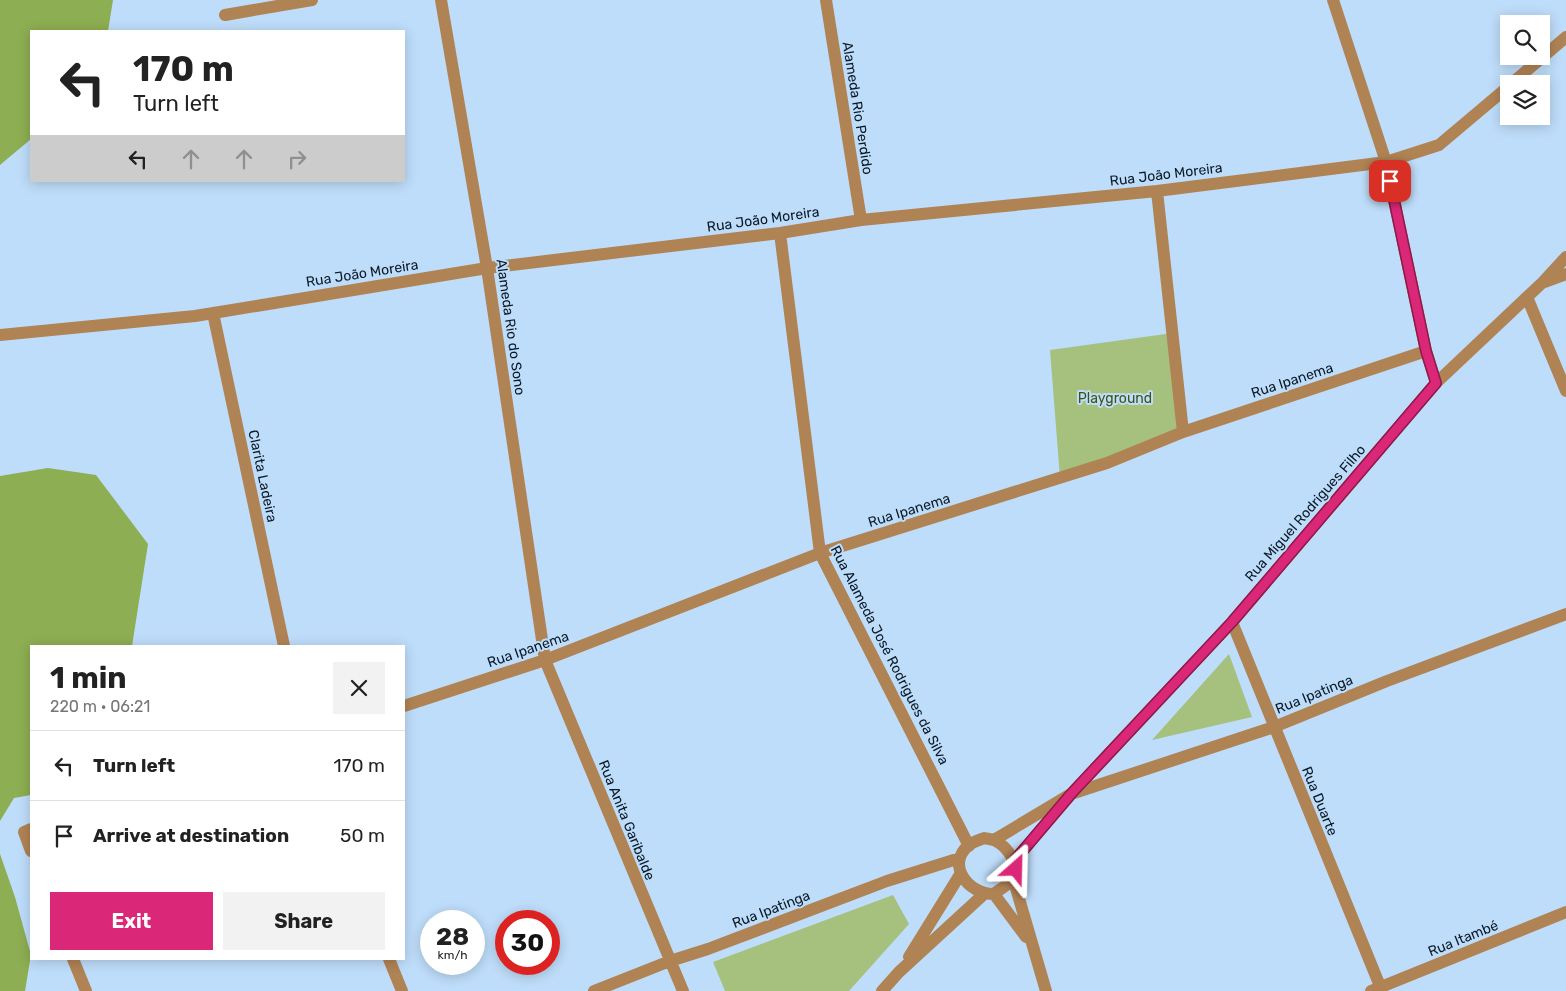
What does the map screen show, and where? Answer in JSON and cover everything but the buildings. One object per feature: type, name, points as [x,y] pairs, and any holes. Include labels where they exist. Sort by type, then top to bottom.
[{"type":"street","points":[[225,16],[312,0]]},
{"type":"street","name":"Alameda Rio do Sono","points":[[442,0],[487,268],[545,660]]},
{"type":"street","name":"Alameda Rio Perdido","points":[[826,0],[861,220]]},
{"type":"street","points":[[1333,0],[1386,162],[1426,351],[1436,383]]},
{"type":"street","name":"Rua João Moreira","points":[[1522,75],[1566,37]]},
{"type":"street","name":"Rua João Moreira","points":[[0,335],[213,313],[487,268],[780,233],[861,220],[1157,192],[1386,162],[1439,145],[1500,93]]},
{"type":"street","points":[[1157,192],[1183,432]]},
{"type":"street","name":"Rua Alameda José Rodrigues da Silva","points":[[780,233],[820,553],[969,846]]},
{"type":"street","name":"Rua Miguel Rodrigues Filho","points":[[1014,861],[1071,794],[1232,622],[1436,383],[1543,282],[1566,257]]},
{"type":"street","points":[[1543,282],[1566,274]]},
{"type":"street","points":[[1527,297],[1566,392]]},
{"type":"street","name":"Clarita Ladeira","points":[[213,313],[284,645]]},
{"type":"street","name":"Rua Ipanema","points":[[405,706],[545,660],[820,553],[1107,463],[1183,432],[1426,351]]},
{"type":"street","name":"Rua Ipatinga","points":[[1071,794],[1274,726],[1566,614]]},
{"type":"street","name":"Rua Duarte","points":[[1232,622],[1378,990]]},
{"type":"street","name":"Rua Anita Garibalde","points":[[545,660],[683,991]]},
{"type":"street","name":"Rua Miguel Rodrigues Filho","points":[[994,840],[1071,794]]},
{"type":"street","points":[[28,830],[30,844]]},
{"type":"street","points":[[1032,945],[989,894],[966,882],[961,873],[960,858],[969,846],[984,838],[994,840],[1004,847],[1014,861],[1016,869],[1013,878],[1046,991]]},
{"type":"street","name":"Rua Ipatinga","points":[[594,991],[887,881],[960,858]]},
{"type":"street","points":[[899,972],[961,873]]},
{"type":"street","points":[[882,991],[899,972],[989,894],[1013,878]]},
{"type":"street","name":"Rua Itambé","points":[[1378,990],[1566,912]]},
{"type":"street","points":[[73,960],[86,991]]},
{"type":"street","points":[[389,960],[402,991]]},
{"type":"green space","points":[[0,0],[113,0],[108,30],[30,30],[30,140],[0,165]]},
{"type":"green space","name":"Playground","points":[[1173,333],[1183,432],[1060,478],[1050,350]]},
{"type":"green space","points":[[48,468],[96,475],[148,544],[132,645],[30,645],[30,795],[14,798],[0,821],[0,476]]},
{"type":"green space","points":[[1229,654],[1252,717],[1152,740]]},
{"type":"green space","points":[[0,854],[15,897],[30,951],[30,960],[25,991],[0,991]]},
{"type":"green space","points":[[893,895],[909,924],[849,991],[725,991],[713,962]]},
{"type":"route","points":[[1016,869],[1014,861],[1071,794],[1232,622],[1436,383],[1426,351],[1390,181]]}]
